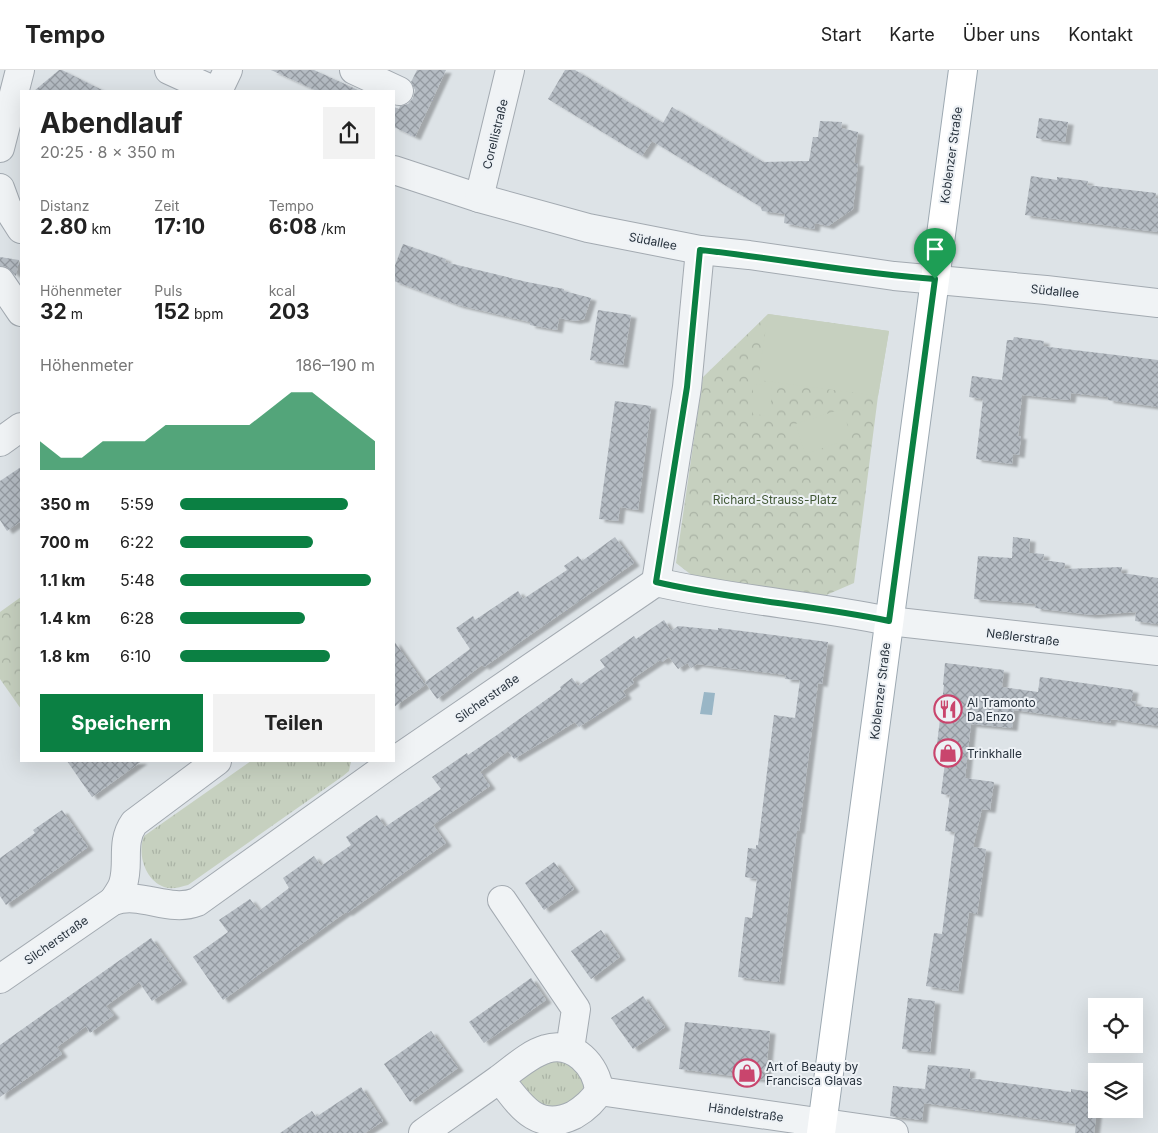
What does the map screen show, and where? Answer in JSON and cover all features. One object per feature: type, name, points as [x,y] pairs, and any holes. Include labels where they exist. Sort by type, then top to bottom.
[{"type":"main road","name":"Koblenzer Straße","points":[[822,1128],[963,70]]},
{"type":"street","points":[[0,148],[20,70]]},
{"type":"street","points":[[169,70],[214,90]]},
{"type":"street","points":[[217,90],[228,70]]},
{"type":"street","points":[[354,70],[399,91]]},
{"type":"street","name":"Corellistraße","points":[[479,198],[510,70]]},
{"type":"street","name":"Südallee","points":[[395,170],[479,198],[588,228],[700,250],[759,256],[894,276],[1158,303]]},
{"type":"street","points":[[0,188],[7,207],[20,227]]},
{"type":"street","points":[[700,250],[687,387],[656,582],[688,589],[855,614],[889,621]]},
{"type":"street","points":[[0,281],[20,311]]},
{"type":"street","points":[[0,442],[20,428]]},
{"type":"street","name":"Silcherstraße","points":[[395,759],[656,582]]},
{"type":"street","name":"Neßlerstraße","points":[[889,621],[1158,652]]},
{"type":"street","name":"Silcherstraße","points":[[0,979],[113,900],[123,884],[125,844],[129,830],[134,823],[216,762]]},
{"type":"street","name":"Silcherstraße","points":[[113,900],[129,897],[183,906],[197,902],[389,763]]},
{"type":"street","points":[[502,900],[576,1009],[570,1049]]},
{"type":"street","points":[[423,1133],[526,1060],[547,1048],[570,1049],[578,1053],[589,1066],[597,1081],[598,1091],[592,1102],[580,1112],[560,1122],[544,1123],[527,1113],[500,1079]]},
{"type":"street","name":"Händelstraße","points":[[598,1091],[822,1128],[894,1133]]},
{"type":"green space","name":"Richard-Strauss-Platz","points":[[768,314],[889,331],[878,396],[854,583],[824,596],[698,580],[676,563],[703,377]]},
{"type":"green space","points":[[768,314],[889,331],[878,396],[758,380]]},
{"type":"green space","points":[[753,384],[772,386],[770,416],[753,414]]},
{"type":"green space","points":[[842,409],[852,438],[805,454],[795,424]]},
{"type":"green space","points":[[20,598],[20,708],[0,679],[0,612]]},
{"type":"green space","points":[[250,762],[351,762],[349,771],[343,776],[188,885],[176,888],[164,887],[152,879],[147,873],[142,858],[144,836]]},
{"type":"green space","points":[[553,1058],[577,1066],[587,1087],[574,1105],[542,1110],[519,1086],[520,1079]]},
{"type":"water","points":[[704,692],[715,693],[712,715],[700,714]]},
{"type":"building","points":[[59,70],[62,70],[102,90],[35,90]]},
{"type":"building","points":[[271,70],[314,70],[358,90],[315,90]]},
{"type":"building","points":[[417,70],[446,70],[415,137],[395,127],[395,107],[399,109],[400,106],[408,104],[413,98],[415,90],[411,82]]},
{"type":"building","points":[[565,70],[575,70],[663,123],[672,107],[763,162],[809,161],[813,137],[818,137],[820,121],[842,122],[841,128],[858,132],[854,163],[858,163],[853,209],[828,226],[815,223],[814,229],[784,223],[785,214],[762,211],[761,207],[652,141],[642,156],[548,99]]},
{"type":"building","points":[[1039,118],[1068,122],[1065,142],[1036,138]]},
{"type":"building","points":[[1031,176],[1057,180],[1057,177],[1088,181],[1087,185],[1156,193],[1155,198],[1158,198],[1158,232],[1025,215]]},
{"type":"building","points":[[403,244],[446,259],[445,262],[564,289],[564,291],[591,298],[584,319],[575,321],[559,318],[557,330],[530,325],[530,322],[458,305],[395,281],[395,265]]},
{"type":"building","points":[[0,257],[19,260],[16,276],[7,267],[0,266]]},
{"type":"building","points":[[598,310],[631,315],[623,365],[590,360]]},
{"type":"building","points":[[1014,337],[1044,341],[1043,346],[1049,347],[1158,360],[1158,407],[1108,400],[1108,397],[1071,393],[1070,400],[1022,395],[1018,436],[1021,436],[1019,455],[1013,454],[1012,464],[976,459],[983,399],[969,397],[972,376],[1002,380],[1007,340],[1013,340]]},
{"type":"building","points":[[615,401],[651,406],[638,510],[620,507],[618,521],[599,519]]},
{"type":"building","points":[[20,468],[20,522],[7,531],[0,520],[0,481]]},
{"type":"building","points":[[615,537],[634,563],[484,667],[482,665],[437,699],[425,682],[470,649],[456,628],[473,616],[475,620],[518,591],[523,599],[567,570],[564,566],[578,556],[582,561]]},
{"type":"building","points":[[1013,537],[1030,539],[1029,553],[1044,554],[1043,560],[1065,563],[1064,569],[1122,567],[1121,573],[1158,578],[1158,624],[1135,621],[1136,612],[1092,615],[1035,608],[1036,604],[974,599],[978,556],[1012,558]]},
{"type":"building","points":[[664,620],[671,631],[678,626],[718,630],[718,628],[828,642],[822,684],[818,683],[799,831],[797,830],[779,982],[738,977],[745,917],[752,918],[757,879],[745,877],[748,848],[756,849],[756,845],[758,845],[774,715],[795,718],[800,680],[785,679],[786,675],[697,664],[691,668],[687,663],[678,669],[669,657],[662,662],[660,660],[632,679],[634,683],[623,691],[626,696],[579,727],[575,722],[514,759],[508,751],[480,772],[490,786],[433,825],[446,843],[223,1000],[193,957],[228,932],[219,920],[250,899],[259,911],[289,888],[283,878],[314,856],[321,866],[351,845],[346,837],[377,815],[385,827],[441,789],[432,777],[497,735],[561,689],[560,687],[572,678],[578,686],[605,667],[600,660],[634,636],[636,639]]},
{"type":"building","points":[[395,642],[425,685],[395,706]]},
{"type":"building","points":[[945,663],[1004,670],[1002,687],[1038,692],[1040,677],[1133,690],[1131,701],[1136,702],[1135,706],[1158,708],[1158,726],[1111,719],[1110,723],[1014,710],[1012,728],[971,724],[965,778],[994,782],[990,810],[982,809],[973,847],[986,849],[977,914],[969,912],[958,991],[926,986],[934,933],[942,934],[955,832],[945,831],[950,795],[941,794],[945,763],[935,761]]},
{"type":"building","points":[[68,762],[141,762],[92,797]]},
{"type":"building","points":[[62,810],[88,847],[6,905],[0,896],[0,858],[35,833],[33,830]]},
{"type":"building","points":[[554,862],[574,889],[544,910],[525,883]]},
{"type":"building","points":[[601,930],[620,957],[591,979],[571,951]]},
{"type":"building","points":[[151,938],[182,981],[152,1001],[139,982],[106,1006],[114,1015],[90,1033],[86,1026],[57,1047],[62,1054],[0,1097],[0,1045]]},
{"type":"building","points":[[531,978],[546,1000],[484,1043],[469,1022]]},
{"type":"building","points":[[643,996],[665,1027],[633,1049],[611,1018]]},
{"type":"building","points":[[908,998],[935,1001],[930,1052],[902,1049]]},
{"type":"building","points":[[685,1022],[770,1031],[765,1080],[679,1069]]},
{"type":"building","points":[[431,1031],[458,1068],[410,1102],[384,1064]]},
{"type":"building","points":[[928,1065],[970,1069],[969,1078],[1071,1092],[1071,1089],[1088,1092],[1088,1118],[1096,1118],[1094,1133],[1075,1133],[1076,1124],[924,1103],[922,1120],[890,1116],[893,1086],[925,1089]]},
{"type":"building","points":[[361,1087],[383,1121],[365,1133],[280,1133],[312,1111],[316,1117]]},
{"type":"place","name":"Al Tramonto Da Enzo","points":[[948,709]]},
{"type":"place","name":"Trinkhalle","points":[[948,753]]},
{"type":"place","name":"Art of Beauty by Francisca Glavas","points":[[747,1073]]},
{"type":"route","points":[[700,250],[749,255],[894,276],[935,279],[889,621],[855,614],[688,589],[656,582],[687,387],[700,250]]}]
